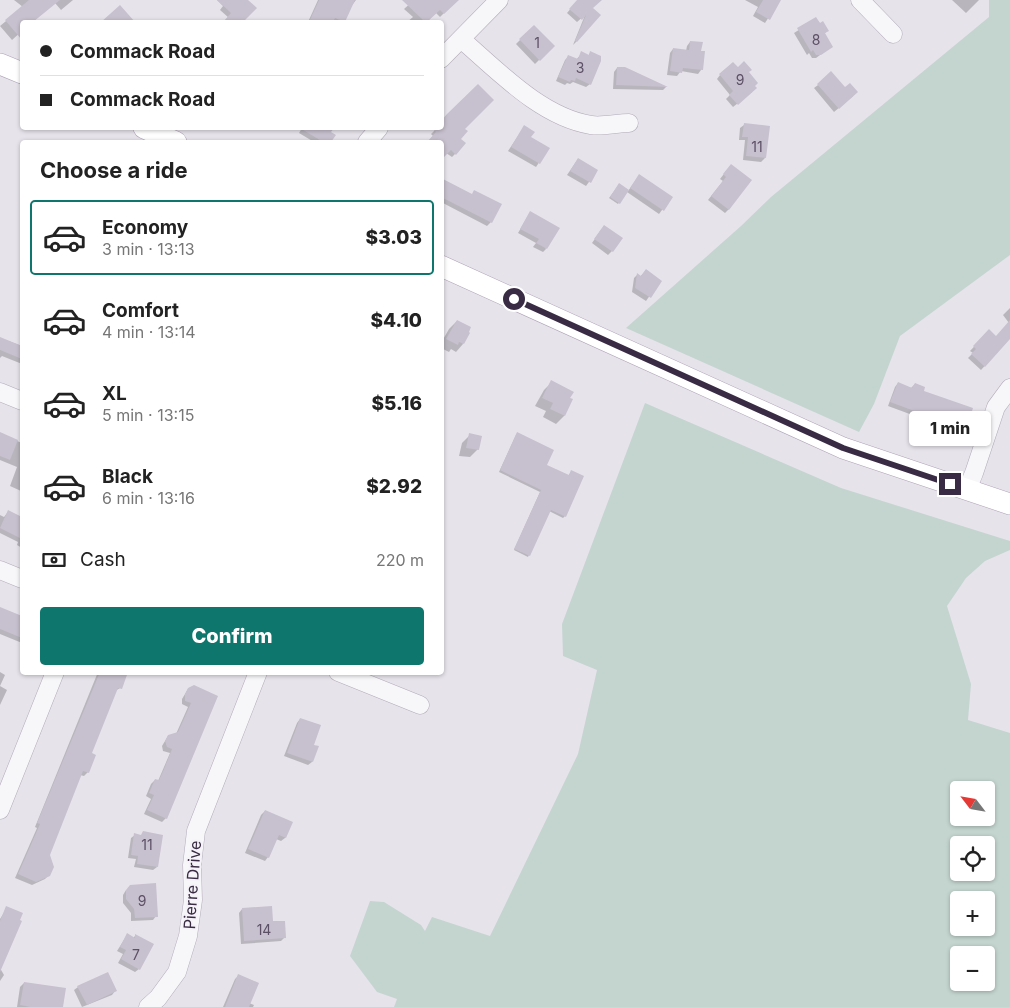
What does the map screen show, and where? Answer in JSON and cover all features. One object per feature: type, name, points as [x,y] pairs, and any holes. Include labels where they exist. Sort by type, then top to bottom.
[{"type":"main road","points":[[0,64],[20,72]]},
{"type":"main road","points":[[149,130],[171,140]]},
{"type":"main road","points":[[444,267],[843,448],[1010,504]]},
{"type":"street","points":[[444,56],[499,0]]},
{"type":"street","points":[[860,0],[893,34]]},
{"type":"street","points":[[461,38],[528,97],[561,115],[591,125],[629,123]]},
{"type":"street","points":[[369,140],[377,130]]},
{"type":"street","points":[[967,490],[996,407],[1010,388]]},
{"type":"street","points":[[0,392],[20,400]]},
{"type":"street","points":[[0,570],[20,578]]},
{"type":"street","points":[[0,810],[54,675]]},
{"type":"street","name":"Pierre Drive","points":[[148,1007],[158,998],[177,972],[188,936],[193,900],[192,864],[196,831],[257,675]]},
{"type":"street","points":[[345,675],[420,705]]},
{"type":"shaded area","points":[[989,0],[1010,0],[1010,255],[900,336],[874,404],[859,432],[626,328],[771,197],[989,17]]},
{"type":"shaded area","points":[[645,403],[841,488],[1010,541],[1010,550],[985,561],[966,578],[947,606],[971,684],[968,720],[1010,733],[1010,1007],[394,1007],[397,999],[377,992],[350,956],[370,901],[384,902],[421,925],[425,931],[432,917],[490,936],[578,754],[597,670],[563,656],[562,624]]},
{"type":"building","points":[[29,0],[60,0],[35,20],[20,20],[20,38],[5,20]]},
{"type":"building","points":[[217,0],[248,0],[257,8],[245,20],[225,20],[231,13]]},
{"type":"building","points":[[319,0],[355,0],[346,20],[335,18],[334,20],[310,20]]},
{"type":"building","points":[[402,0],[459,0],[444,14],[440,10],[429,20],[423,20]]},
{"type":"building","points":[[577,0],[602,0],[593,8],[601,15],[577,42],[575,41],[586,15],[582,20],[569,9]]},
{"type":"building","points":[[763,0],[781,0],[770,20],[756,12]]},
{"type":"building","points":[[120,5],[133,20],[103,20]]},
{"type":"building","points":[[816,17],[820,23],[823,21],[829,31],[825,33],[833,47],[821,55],[816,55],[813,50],[811,52],[797,28]]},
{"type":"building","points":[[534,25],[555,46],[540,61],[519,39]]},
{"type":"building","points":[[690,41],[703,42],[701,51],[705,51],[703,70],[683,68],[682,73],[670,71],[673,48],[689,50]]},
{"type":"building","points":[[581,51],[589,55],[590,51],[601,56],[601,61],[591,85],[576,78],[575,81],[571,80],[570,82],[558,77],[568,55],[578,59]]},
{"type":"building","points":[[744,61],[752,70],[749,72],[758,83],[755,86],[757,88],[738,105],[729,95],[733,91],[719,74],[733,62],[738,67]]},
{"type":"building","points":[[617,67],[625,67],[668,87],[616,85]]},
{"type":"building","points":[[831,71],[845,87],[850,83],[858,92],[839,109],[817,84]]},
{"type":"building","points":[[478,84],[494,100],[465,129],[468,131],[461,139],[466,143],[456,155],[451,150],[444,157],[444,140],[429,140],[436,132],[434,130],[444,130],[444,118]]},
{"type":"building","points":[[744,123],[770,126],[766,158],[746,156],[748,137],[742,137]]},
{"type":"building","points":[[524,125],[535,132],[531,137],[550,148],[540,164],[511,147]]},
{"type":"building","points":[[303,130],[332,130],[331,132],[336,135],[332,140],[320,140]]},
{"type":"building","points":[[578,158],[598,170],[591,183],[570,171]]},
{"type":"building","points":[[731,164],[752,180],[729,210],[711,196],[726,177],[723,174]]},
{"type":"building","points":[[639,174],[673,197],[664,211],[630,188]]},
{"type":"building","points":[[444,180],[472,194],[474,190],[502,204],[492,223],[444,199]]},
{"type":"building","points":[[619,183],[629,190],[620,204],[610,197]]},
{"type":"building","points":[[530,211],[560,228],[547,249],[536,243],[539,239],[520,229]]},
{"type":"building","points":[[604,225],[623,238],[613,252],[594,239]]},
{"type":"building","points":[[646,269],[662,281],[651,298],[635,288],[637,273],[641,276]]},
{"type":"building","points":[[457,320],[471,327],[464,344],[459,342],[458,345],[446,339]]},
{"type":"building","points":[[1010,320],[1010,339],[985,367],[971,354],[976,349],[973,346],[989,329],[996,336]]},
{"type":"building","points":[[0,337],[20,345],[20,358],[0,350]]},
{"type":"building","points":[[551,380],[574,392],[570,398],[573,399],[565,416],[550,409],[553,403],[542,398]]},
{"type":"building","points":[[898,382],[912,388],[915,383],[925,387],[924,391],[973,408],[966,430],[890,402]]},
{"type":"building","points":[[0,432],[18,440],[10,460],[0,456]]},
{"type":"building","points":[[517,432],[554,450],[547,465],[569,475],[571,470],[584,476],[566,517],[551,510],[530,556],[514,549],[541,490],[500,470]]},
{"type":"building","points":[[469,433],[482,436],[479,450],[466,448]]},
{"type":"building","points":[[8,510],[20,516],[20,538],[0,528]]},
{"type":"building","points":[[0,607],[20,615],[20,637],[0,629]]},
{"type":"building","points":[[99,675],[127,675],[122,689],[118,688],[92,753],[96,755],[89,773],[83,771],[50,855],[54,867],[50,876],[36,882],[18,874],[40,824],[37,823]]},
{"type":"building","points":[[194,685],[218,696],[167,819],[147,810],[154,795],[149,793],[155,779],[159,780],[172,749],[167,747],[165,741],[168,735],[178,732],[191,703],[185,701],[185,694],[188,688]]},
{"type":"building","points":[[300,718],[321,725],[314,745],[319,746],[313,762],[287,753]]},
{"type":"building","points":[[265,810],[293,822],[286,838],[279,835],[269,858],[248,849]]},
{"type":"building","points":[[143,831],[163,835],[158,867],[137,864],[138,856],[131,855],[134,833],[141,835]]},
{"type":"building","points":[[156,883],[158,917],[135,918],[134,909],[126,899],[126,890],[130,885]]},
{"type":"building","points":[[6,906],[23,913],[20,920],[22,921],[0,972],[0,921]]},
{"type":"building","points":[[272,906],[273,921],[285,921],[286,938],[244,941],[242,908]]},
{"type":"building","points":[[127,933],[135,938],[135,934],[154,944],[140,970],[121,959],[126,950],[120,947]]},
{"type":"building","points":[[108,972],[117,991],[87,1005],[77,986]]},
{"type":"building","points":[[238,974],[259,983],[249,1007],[225,1007]]},
{"type":"building","points":[[24,982],[66,988],[63,1007],[30,1007],[20,1005]]},
{"type":"route","points":[[514,299],[843,448],[950,484]]}]
